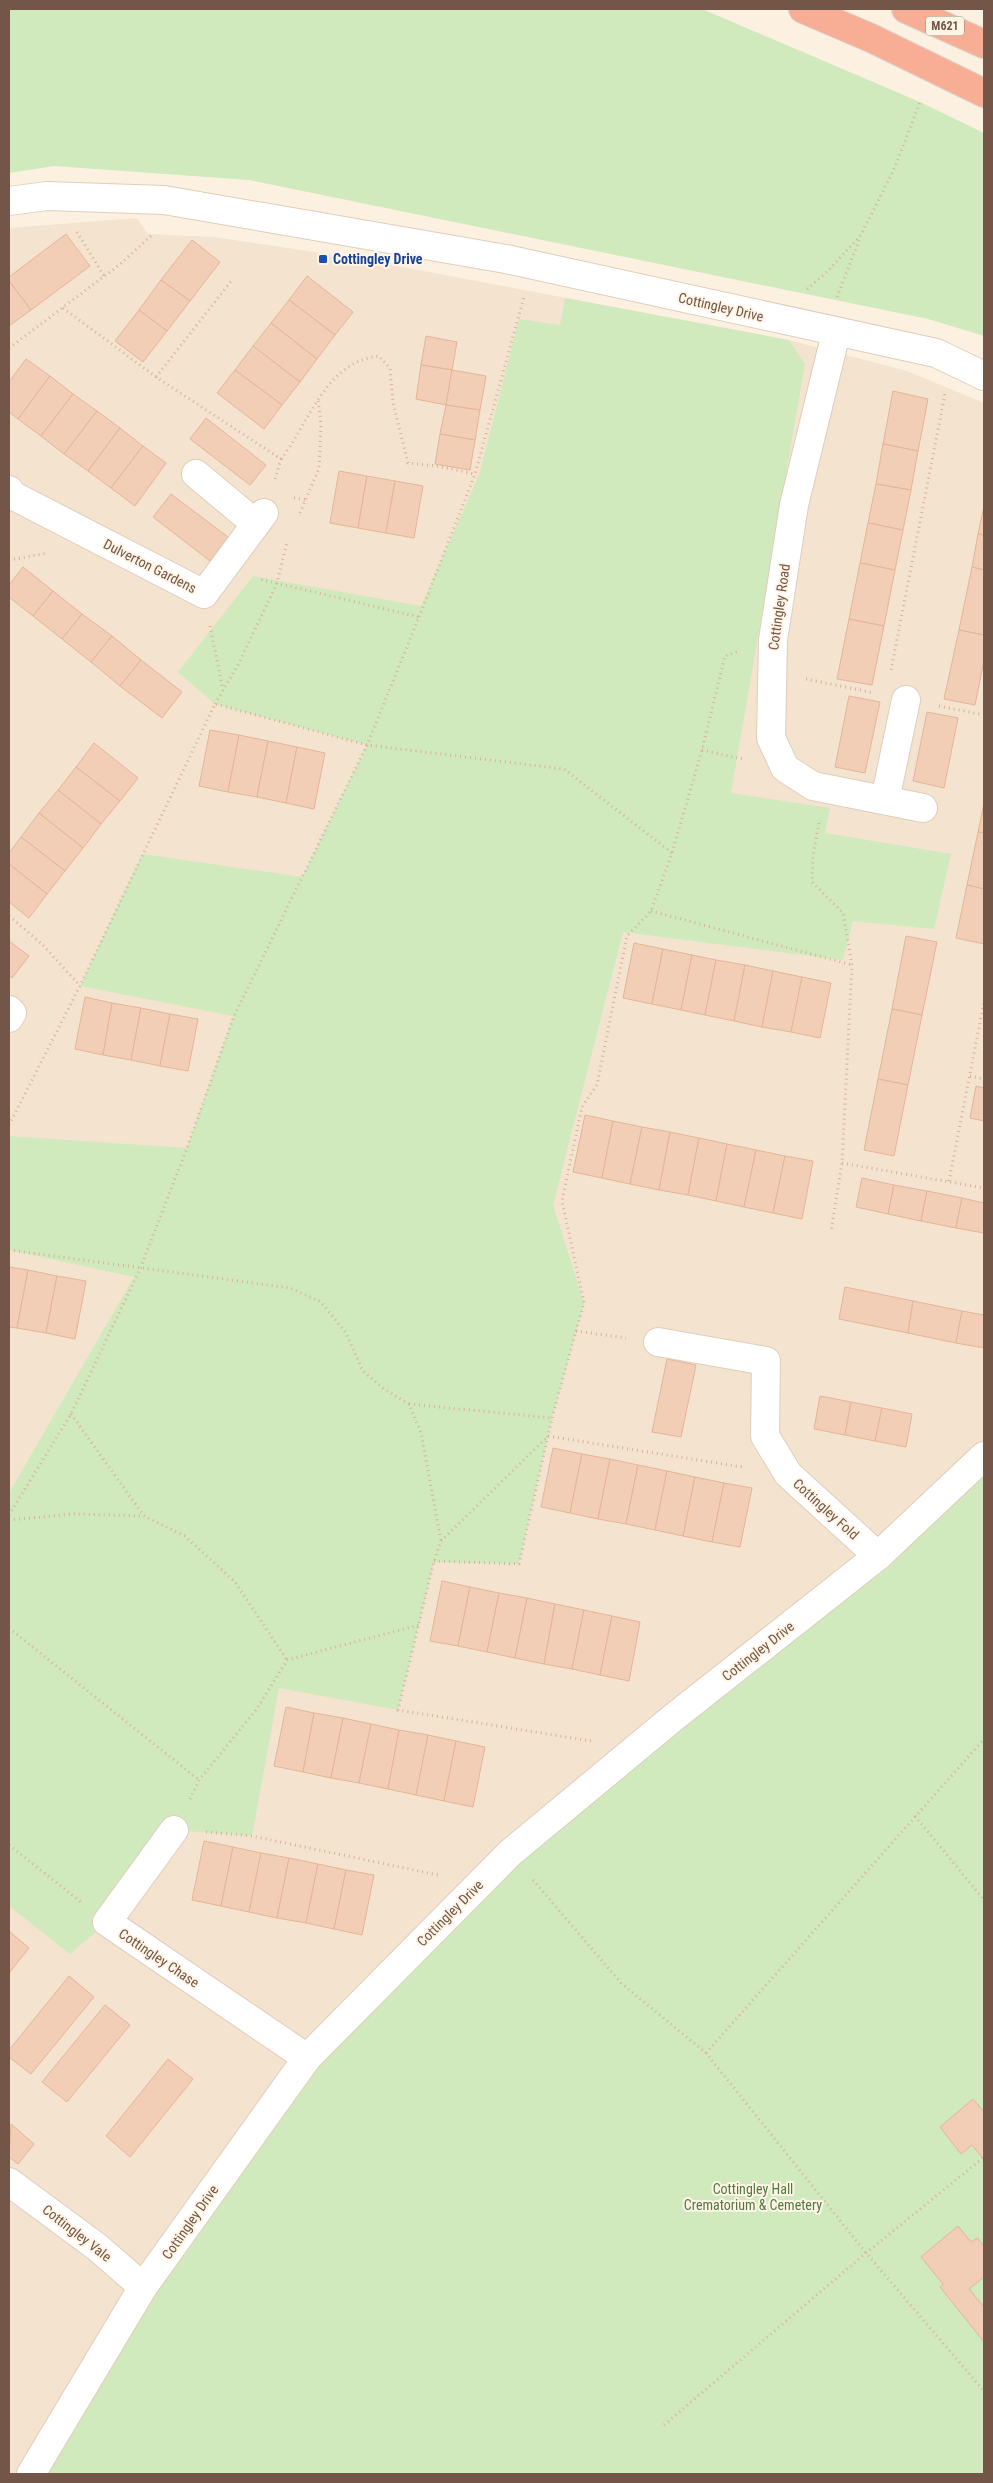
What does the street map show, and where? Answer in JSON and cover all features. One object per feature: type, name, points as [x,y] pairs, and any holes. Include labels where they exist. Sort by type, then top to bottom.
[{"type":"highway","points":[[803,9],[871,38],[984,93]]},
{"type":"highway","name":"M621","points":[[906,9],[984,44]]},
{"type":"street","name":"Cottingley Drive","points":[[9,201],[47,196],[164,200],[533,265],[836,333],[936,353],[984,376]]},
{"type":"street","name":"Cottingley Road","points":[[836,333],[794,505],[773,640],[771,738],[785,768],[813,786],[923,808]]},
{"type":"street","points":[[196,474],[260,519]]},
{"type":"street","name":"Dulverton Gardens","points":[[9,490],[12,495],[204,594],[260,519]]},
{"type":"street","points":[[885,800],[906,700]]},
{"type":"street","points":[[9,1010],[12,1013],[9,1018]]},
{"type":"street","name":"Cottingley Fold","points":[[658,1342],[766,1361],[765,1436],[788,1474],[878,1556]]},
{"type":"street","name":"Cottingley Drive","points":[[31,2474],[144,2287],[307,2058],[510,1852],[878,1556],[984,1456]]},
{"type":"street","name":"Cottingley Chase","points":[[174,1830],[107,1922],[307,2058]]},
{"type":"street","name":"Cottingley Vale","points":[[9,2182],[96,2247],[144,2287]]},
{"type":"path","points":[[836,333],[833,307],[861,235],[895,167],[920,102]]},
{"type":"path","points":[[64,197],[66,216],[104,276]]},
{"type":"path","points":[[9,348],[104,276],[157,231],[164,200]]},
{"type":"path","points":[[772,318],[825,274],[861,235]]},
{"type":"path","points":[[9,1515],[71,1414],[140,1270],[187,1148],[234,1016],[367,745],[475,474],[533,265]]},
{"type":"path","points":[[156,377],[232,280]]},
{"type":"path","points":[[63,308],[156,377],[281,459]]},
{"type":"path","points":[[260,519],[281,459],[296,440],[318,398],[341,371],[363,358],[378,356],[390,368],[393,403],[408,463],[437,466],[475,474]]},
{"type":"path","points":[[890,676],[951,360]]},
{"type":"path","points":[[298,516],[318,468],[321,424],[318,398]]},
{"type":"path","points":[[9,1125],[80,986],[215,704],[238,665],[276,583],[288,539]]},
{"type":"path","points":[[221,570],[419,617]]},
{"type":"path","points":[[204,594],[224,690]]},
{"type":"path","points":[[434,1562],[519,1564],[552,1418],[584,1303],[562,1202],[582,1107],[597,1085],[627,936],[651,911],[672,853],[702,750],[725,656],[773,640]]},
{"type":"path","points":[[215,704],[367,745],[564,768],[672,853]]},
{"type":"path","points":[[826,788],[814,856],[812,882],[843,913],[852,965],[842,1163],[831,1231]]},
{"type":"path","points":[[651,911],[852,965]]},
{"type":"path","points":[[9,916],[42,944],[80,986]]},
{"type":"path","points":[[949,1181],[984,1002]]},
{"type":"path","points":[[970,1076],[984,1079]]},
{"type":"path","points":[[842,1163],[984,1188]]},
{"type":"path","points":[[9,1250],[140,1270],[290,1288],[321,1302],[346,1333],[363,1370],[384,1389],[409,1404],[552,1418]]},
{"type":"path","points":[[576,1331],[658,1342]]},
{"type":"path","points":[[409,1404],[421,1433],[441,1541]]},
{"type":"path","points":[[71,1414],[144,1516]]},
{"type":"path","points":[[548,1436],[788,1474]]},
{"type":"path","points":[[548,1436],[441,1541],[434,1562],[398,1710],[636,1749]]},
{"type":"path","points":[[9,1520],[73,1514],[144,1516],[185,1536],[235,1582],[287,1660]]},
{"type":"path","points":[[419,1626],[287,1660],[256,1710],[199,1780],[174,1830],[252,1836],[479,1884]]},
{"type":"path","points":[[9,1628],[199,1780]]},
{"type":"path","points":[[706,2053],[984,1739]]},
{"type":"path","points":[[915,1816],[984,1900]]},
{"type":"path","points":[[9,1846],[107,1922]]},
{"type":"path","points":[[510,1852],[621,1983],[706,2053],[866,2253],[984,2391]]},
{"type":"path","points":[[664,2425],[866,2253],[983,2158]]},
{"type":"shaded area","points":[[137,218],[148,234],[214,237],[349,257],[789,340],[907,371],[984,403],[984,1456],[31,2474],[9,2474],[9,228]]},
{"type":"green space","points":[[9,9],[702,9],[920,102],[984,133],[984,336],[928,319],[249,180],[54,166],[9,173]]},
{"type":"green space","points":[[565,298],[789,340],[805,364],[731,793],[830,808],[825,833],[951,854],[934,929],[853,921],[843,960],[623,932],[553,1205],[584,1303],[552,1418],[519,1564],[434,1562],[398,1710],[279,1688],[252,1836],[174,1830],[107,1922],[70,1954],[9,1906],[9,1493],[134,1277],[9,1250],[9,1136],[187,1148],[233,1016],[80,986],[142,854],[302,877],[367,745],[215,704],[178,672],[253,576],[421,606],[479,475],[519,319],[560,325]]},
{"type":"green space","name":"Cottingley Hall Crematorium & Cemetery","points":[[984,1456],[984,2474],[31,2474],[307,2058],[510,1853]]},
{"type":"building","points":[[66,234],[90,266],[31,310],[9,281],[9,277]]},
{"type":"building","points":[[192,240],[220,262],[190,301],[161,280]]},
{"type":"building","points":[[307,276],[353,312],[335,335],[289,300]]},
{"type":"building","points":[[161,280],[190,301],[167,331],[139,310]]},
{"type":"building","points":[[9,281],[31,310],[9,326]]},
{"type":"building","points":[[289,300],[335,335],[317,359],[271,323]]},
{"type":"building","points":[[139,310],[167,331],[143,362],[115,341]]},
{"type":"building","points":[[271,323],[317,359],[300,382],[253,346]]},
{"type":"building","points":[[426,336],[457,342],[452,370],[421,365]]},
{"type":"building","points":[[253,346],[300,382],[282,405],[235,370]]},
{"type":"building","points":[[26,359],[50,376],[18,419],[9,412],[9,382]]},
{"type":"building","points":[[421,365],[452,370],[446,405],[416,399]]},
{"type":"building","points":[[235,370],[282,405],[264,429],[217,393]]},
{"type":"building","points":[[452,370],[486,376],[480,410],[446,405]]},
{"type":"building","points":[[50,376],[73,394],[41,436],[18,419]]},
{"type":"building","points":[[893,391],[928,399],[918,451],[883,444]]},
{"type":"building","points":[[73,394],[97,411],[64,454],[41,436]]},
{"type":"building","points":[[446,405],[480,410],[475,440],[440,434]]},
{"type":"building","points":[[97,411],[120,428],[88,471],[64,454]]},
{"type":"building","points":[[206,418],[266,465],[250,485],[190,439]]},
{"type":"building","points":[[120,428],[143,446],[111,488],[88,471]]},
{"type":"building","points":[[440,434],[475,440],[470,470],[435,464]]},
{"type":"building","points":[[883,444],[918,451],[911,490],[876,484]]},
{"type":"building","points":[[143,446],[166,463],[135,506],[111,488]]},
{"type":"building","points":[[339,471],[367,476],[358,528],[330,523]]},
{"type":"building","points":[[367,476],[395,481],[386,533],[358,528]]},
{"type":"building","points":[[395,481],[423,486],[414,538],[386,533]]},
{"type":"building","points":[[876,484],[911,490],[903,530],[868,523]]},
{"type":"building","points":[[171,494],[228,537],[210,561],[153,517]]},
{"type":"building","points":[[984,506],[984,535],[978,534]]},
{"type":"building","points":[[868,523],[903,530],[895,570],[860,563]]},
{"type":"building","points":[[978,534],[984,535],[984,570],[972,567]]},
{"type":"building","points":[[860,563],[895,570],[884,626],[849,619]]},
{"type":"building","points":[[23,567],[53,591],[33,616],[9,597],[9,585]]},
{"type":"building","points":[[972,567],[984,570],[984,635],[959,630]]},
{"type":"building","points":[[53,591],[82,614],[62,639],[33,616]]},
{"type":"building","points":[[82,614],[112,636],[91,662],[62,639]]},
{"type":"building","points":[[849,619],[884,626],[872,685],[837,679]]},
{"type":"building","points":[[959,630],[984,635],[984,660],[975,705],[944,699]]},
{"type":"building","points":[[112,636],[141,660],[120,686],[91,662]]},
{"type":"building","points":[[141,660],[182,692],[162,718],[120,686]]},
{"type":"building","points":[[849,696],[880,702],[865,773],[835,767]]},
{"type":"building","points":[[927,712],[958,718],[944,788],[913,781]]},
{"type":"building","points":[[210,730],[239,735],[228,792],[199,786]]},
{"type":"building","points":[[239,735],[268,741],[257,797],[228,792]]},
{"type":"building","points":[[268,741],[297,747],[286,803],[257,797]]},
{"type":"building","points":[[94,743],[138,778],[120,801],[76,767]]},
{"type":"building","points":[[297,747],[325,753],[314,809],[286,803]]},
{"type":"building","points":[[76,767],[120,801],[101,824],[58,790]]},
{"type":"building","points":[[58,790],[101,824],[83,848],[39,813]]},
{"type":"building","points":[[984,803],[984,833],[978,832]]},
{"type":"building","points":[[39,813],[83,848],[65,871],[21,837]]},
{"type":"building","points":[[978,832],[984,833],[984,889],[967,885]]},
{"type":"building","points":[[21,837],[65,871],[47,894],[9,864],[9,853]]},
{"type":"building","points":[[9,864],[47,894],[29,918],[9,902]]},
{"type":"building","points":[[967,885],[984,889],[984,944],[956,938]]},
{"type":"building","points":[[906,936],[937,942],[922,1015],[892,1009]]},
{"type":"building","points":[[9,941],[29,956],[12,978],[9,975]]},
{"type":"building","points":[[634,943],[663,949],[652,1004],[623,998]]},
{"type":"building","points":[[663,949],[692,955],[681,1010],[652,1004]]},
{"type":"building","points":[[692,955],[716,960],[705,1015],[681,1010]]},
{"type":"building","points":[[716,960],[745,965],[734,1021],[705,1015]]},
{"type":"building","points":[[745,965],[773,971],[762,1027],[734,1021]]},
{"type":"building","points":[[773,971],[802,977],[791,1032],[762,1027]]},
{"type":"building","points":[[802,977],[831,983],[820,1038],[791,1032]]},
{"type":"building","points":[[85,997],[112,1003],[103,1055],[75,1049]]},
{"type":"building","points":[[112,1003],[141,1008],[131,1060],[103,1055]]},
{"type":"building","points":[[141,1008],[170,1014],[160,1066],[131,1060]]},
{"type":"building","points":[[892,1009],[922,1015],[908,1085],[878,1079]]},
{"type":"building","points":[[170,1014],[198,1019],[188,1071],[160,1066]]},
{"type":"building","points":[[878,1079],[908,1085],[894,1156],[864,1150]]},
{"type":"building","points":[[976,1086],[984,1088],[984,1121],[970,1118]]},
{"type":"building","points":[[585,1115],[613,1121],[602,1178],[573,1172]]},
{"type":"building","points":[[613,1121],[642,1127],[630,1184],[602,1178]]},
{"type":"building","points":[[642,1127],[670,1132],[659,1190],[630,1184]]},
{"type":"building","points":[[670,1132],[699,1138],[688,1195],[659,1190]]},
{"type":"building","points":[[699,1138],[727,1144],[716,1201],[688,1195]]},
{"type":"building","points":[[727,1144],[756,1150],[744,1207],[716,1201]]},
{"type":"building","points":[[756,1150],[785,1156],[773,1213],[744,1207]]},
{"type":"building","points":[[785,1156],[813,1161],[802,1219],[773,1213]]},
{"type":"building","points":[[862,1178],[894,1185],[888,1214],[856,1207]]},
{"type":"building","points":[[894,1185],[927,1191],[921,1221],[888,1214]]},
{"type":"building","points":[[927,1191],[962,1198],[956,1228],[921,1221]]},
{"type":"building","points":[[962,1198],[984,1203],[984,1233],[956,1228]]},
{"type":"building","points":[[9,1267],[28,1270],[17,1328],[9,1327]]},
{"type":"building","points":[[28,1270],[57,1276],[46,1333],[17,1328]]},
{"type":"building","points":[[57,1276],[86,1281],[75,1339],[46,1333]]},
{"type":"building","points":[[845,1287],[913,1301],[908,1333],[839,1319]]},
{"type":"building","points":[[913,1301],[962,1311],[956,1343],[908,1333]]},
{"type":"building","points":[[962,1311],[984,1315],[984,1348],[956,1343]]},
{"type":"building","points":[[667,1359],[696,1365],[681,1437],[652,1432]]},
{"type":"building","points":[[820,1396],[851,1402],[845,1435],[814,1429]]},
{"type":"building","points":[[851,1402],[882,1408],[875,1441],[845,1435]]},
{"type":"building","points":[[882,1408],[912,1414],[906,1447],[875,1441]]},
{"type":"building","points":[[553,1448],[582,1454],[570,1513],[541,1507]]},
{"type":"building","points":[[582,1454],[610,1459],[598,1519],[570,1513]]},
{"type":"building","points":[[610,1459],[638,1465],[626,1524],[598,1519]]},
{"type":"building","points":[[638,1465],[667,1471],[655,1530],[626,1524]]},
{"type":"building","points":[[667,1471],[695,1477],[683,1536],[655,1530]]},
{"type":"building","points":[[695,1477],[724,1483],[712,1542],[683,1536]]},
{"type":"building","points":[[724,1483],[752,1488],[740,1547],[712,1542]]},
{"type":"building","points":[[442,1581],[470,1587],[458,1646],[430,1641]]},
{"type":"building","points":[[470,1587],[499,1593],[487,1652],[458,1646]]},
{"type":"building","points":[[499,1593],[527,1598],[515,1658],[487,1652]]},
{"type":"building","points":[[527,1598],[555,1604],[544,1664],[515,1658]]},
{"type":"building","points":[[555,1604],[584,1610],[572,1669],[544,1664]]},
{"type":"building","points":[[584,1610],[612,1616],[600,1675],[572,1669]]},
{"type":"building","points":[[612,1616],[640,1622],[629,1681],[600,1675]]},
{"type":"building","points":[[286,1707],[314,1713],[303,1772],[274,1766]]},
{"type":"building","points":[[314,1713],[343,1718],[331,1778],[303,1772]]},
{"type":"building","points":[[343,1718],[371,1724],[359,1783],[331,1778]]},
{"type":"building","points":[[371,1724],[399,1730],[388,1789],[359,1783]]},
{"type":"building","points":[[399,1730],[428,1735],[416,1795],[388,1789]]},
{"type":"building","points":[[428,1735],[456,1741],[444,1801],[416,1795]]},
{"type":"building","points":[[456,1741],[485,1747],[473,1807],[444,1801]]},
{"type":"building","points":[[204,1841],[233,1847],[221,1906],[192,1900]]},
{"type":"building","points":[[233,1847],[261,1853],[249,1912],[221,1906]]},
{"type":"building","points":[[261,1853],[289,1858],[277,1918],[249,1912]]},
{"type":"building","points":[[289,1858],[318,1864],[306,1923],[277,1918]]},
{"type":"building","points":[[318,1864],[346,1870],[334,1929],[306,1923]]},
{"type":"building","points":[[346,1870],[374,1875],[362,1935],[334,1929]]},
{"type":"building","points":[[9,1931],[29,1948],[9,1973]]},
{"type":"building","points":[[69,1976],[94,1997],[31,2074],[9,2057],[9,2050]]},
{"type":"building","points":[[105,2005],[130,2025],[67,2102],[42,2082]]},
{"type":"building","points":[[168,2059],[193,2079],[130,2157],[106,2136]]},
{"type":"building","points":[[973,2099],[984,2112],[984,2160],[972,2145],[961,2154],[940,2127]]},
{"type":"building","points":[[11,2124],[34,2144],[18,2164],[9,2157]]},
{"type":"building","points":[[958,2226],[971,2242],[977,2238],[984,2246],[984,2277],[969,2289],[984,2307],[984,2342],[940,2287],[943,2284],[921,2257]]},
{"type":"place","name":"Cottingley Drive","points":[[323,259]]}]
